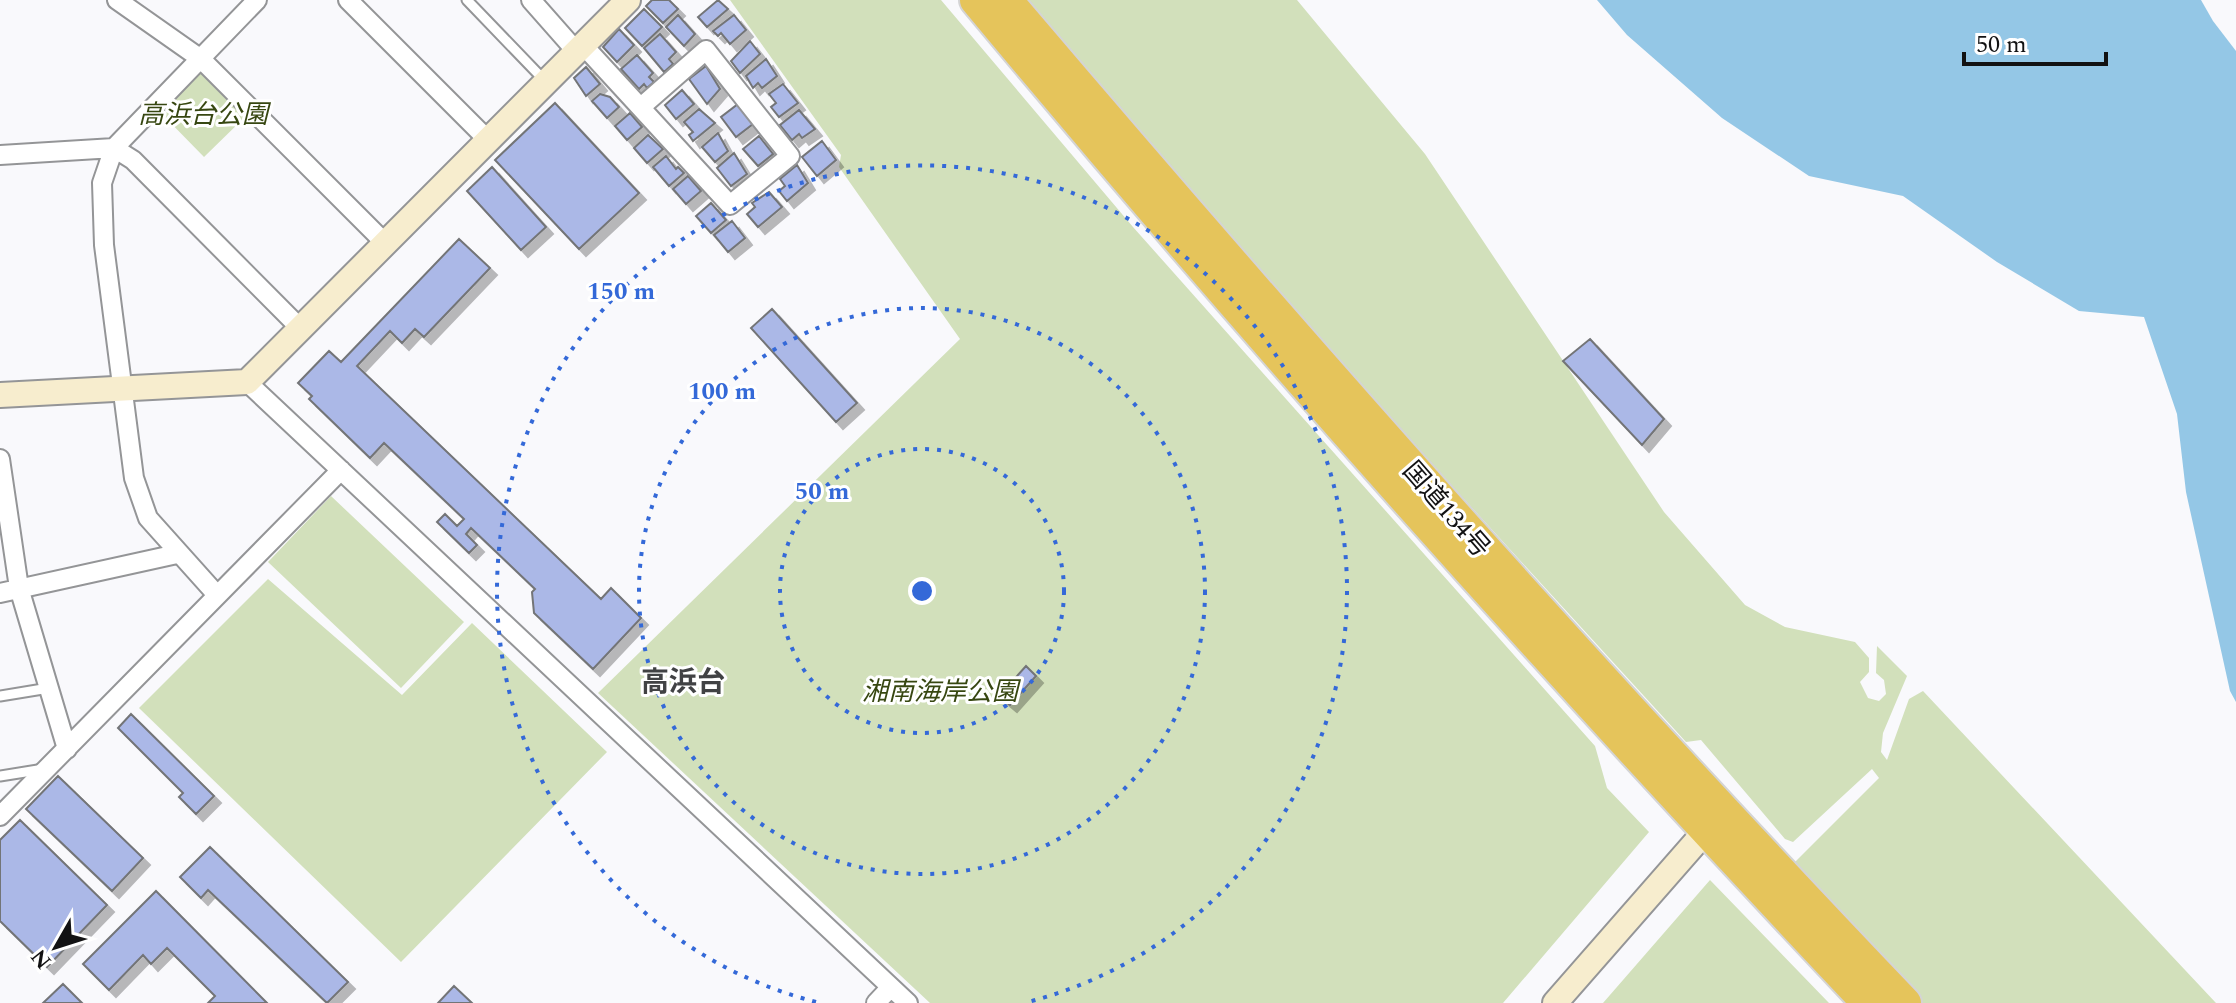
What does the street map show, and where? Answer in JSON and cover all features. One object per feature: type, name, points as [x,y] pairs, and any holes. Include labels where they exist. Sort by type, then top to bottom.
[{"type":"highway","name":"国道134号","points":[[976,0],[1211,277],[1714,822],[1905,1003]]},
{"type":"highway","name":"国道134号","points":[[1006,0],[1482,549],[1868,1003]]},
{"type":"street","points":[[117,0],[201,59],[385,243]]},
{"type":"street","points":[[217,595],[177,554],[148,518],[134,478],[104,245],[102,183],[114,148],[257,0]]},
{"type":"street","points":[[348,0],[488,140]]},
{"type":"street","points":[[531,0],[641,107],[730,205],[790,156],[706,50],[641,107]]},
{"type":"street","points":[[0,395],[247,382],[628,0]]},
{"type":"street","points":[[0,155],[114,148],[133,160],[299,327]]},
{"type":"street","points":[[247,382],[908,1003]]},
{"type":"street","points":[[0,459],[9,590],[49,688],[67,749]]},
{"type":"street","points":[[0,816],[341,470]]},
{"type":"street","points":[[9,590],[177,554]]},
{"type":"street","points":[[1555,1003],[1714,822]]},
{"type":"street","points":[[876,1003],[891,987]]},
{"type":"lane","points":[[467,0],[546,82]]},
{"type":"lane","points":[[0,696],[49,688]]},
{"type":"lane","points":[[0,776],[49,768]]},
{"type":"green space","name":"湘南海岸公園","points":[[730,0],[941,0],[1133,227],[1595,746],[1607,788],[1649,832],[1503,1003],[930,1003],[598,693],[960,339],[839,167],[841,155]]},
{"type":"green space","points":[[1020,0],[1297,0],[1425,154],[1664,512],[1745,605],[1785,627],[1855,642],[1869,658],[1869,672],[1860,682],[1868,698],[1879,701],[1886,694],[1884,680],[1876,673],[1877,646],[1907,676],[1883,733],[1881,752],[1887,760],[1909,699],[1923,691],[2216,1003],[1923,1003],[1790,867],[1879,778],[1872,769],[1793,842],[1785,839],[1701,740],[1686,742],[1358,383]]},
{"type":"green space","name":"高浜台公園","points":[[201,70],[246,116],[204,157],[159,111]]},
{"type":"green space","points":[[331,496],[464,622],[401,688],[268,562]]},
{"type":"green space","points":[[268,579],[402,695],[472,623],[607,752],[401,962],[139,708]]},
{"type":"green space","points":[[1710,880],[1829,1003],[1603,1003]]},
{"type":"water","points":[[1597,0],[2236,0],[2236,702],[2230,691],[2186,492],[2177,414],[2144,317],[2079,311],[1997,262],[1903,196],[1809,176],[1722,118],[1627,35]]},
{"type":"pier","points":[[2201,0],[2236,0],[2236,51],[2213,21]]},
{"type":"building","points":[[652,0],[669,0],[678,9],[663,23],[646,6]]},
{"type":"building","points":[[718,0],[728,9],[707,27],[698,17]]},
{"type":"building","points":[[644,9],[662,27],[642,46],[625,28]]},
{"type":"building","points":[[678,15],[695,34],[684,46],[666,27]]},
{"type":"building","points":[[734,15],[746,30],[730,44],[721,33],[718,36],[713,31]]},
{"type":"building","points":[[619,29],[634,45],[617,62],[603,47]]},
{"type":"building","points":[[660,34],[676,52],[669,59],[673,64],[664,72],[644,48]]},
{"type":"building","points":[[750,41],[760,54],[740,73],[731,61]]},
{"type":"building","points":[[637,55],[653,73],[649,77],[654,82],[647,88],[644,84],[639,89],[621,69]]},
{"type":"building","points":[[766,59],[777,76],[762,88],[758,83],[753,88],[746,76]]},
{"type":"building","points":[[706,66],[720,89],[707,104],[689,79]]},
{"type":"building","points":[[586,67],[600,84],[586,96],[574,78]]},
{"type":"building","points":[[783,84],[798,103],[779,117],[771,107],[776,103],[769,94]]},
{"type":"building","points":[[682,90],[694,104],[676,119],[665,105]]},
{"type":"building","points":[[600,94],[610,97],[619,107],[607,118],[592,101]]},
{"type":"building","points":[[555,103],[639,193],[579,249],[495,160]]},
{"type":"building","points":[[738,104],[753,124],[736,137],[721,117]]},
{"type":"building","points":[[699,109],[715,123],[693,141],[689,135],[693,132],[684,122]]},
{"type":"building","points":[[799,110],[815,129],[802,138],[799,134],[792,140],[780,125]]},
{"type":"building","points":[[630,113],[642,127],[627,140],[615,126]]},
{"type":"building","points":[[718,133],[728,151],[715,162],[702,147]]},
{"type":"building","points":[[648,135],[663,149],[647,163],[634,148]]},
{"type":"building","points":[[759,136],[773,154],[758,166],[743,149]]},
{"type":"building","points":[[822,141],[836,160],[817,176],[802,157]]},
{"type":"building","points":[[734,153],[747,174],[731,186],[717,168]]},
{"type":"building","points":[[666,156],[676,169],[678,167],[684,173],[669,186],[653,167]]},
{"type":"building","points":[[797,165],[808,183],[787,201],[779,191],[785,186],[780,179]]},
{"type":"building","points":[[492,167],[546,227],[521,250],[467,191]]},
{"type":"building","points":[[688,176],[701,191],[686,204],[673,189]]},
{"type":"building","points":[[769,192],[782,207],[758,227],[747,214],[755,207],[752,203]]},
{"type":"building","points":[[711,203],[726,220],[711,233],[696,216]]},
{"type":"building","points":[[732,221],[745,238],[728,252],[714,235]]},
{"type":"building","points":[[459,239],[490,268],[424,337],[415,329],[402,343],[390,331],[357,366],[601,599],[611,588],[641,618],[593,669],[534,613],[532,592],[535,589],[471,528],[466,534],[477,545],[469,553],[437,522],[445,514],[457,526],[464,519],[384,443],[370,458],[309,399],[312,396],[298,383],[329,351],[341,362]]},
{"type":"building","points":[[772,309],[857,403],[836,422],[751,328]]},
{"type":"building","points":[[1590,339],[1664,419],[1642,445],[1563,361]]},
{"type":"building","points":[[1026,666],[1036,676],[1010,705],[999,696]]},
{"type":"building","points":[[131,714],[214,796],[196,814],[179,797],[183,793],[118,728]]},
{"type":"building","points":[[58,776],[143,858],[112,891],[26,809]]},
{"type":"building","points":[[20,820],[107,905],[47,967],[0,921],[0,840]]},
{"type":"building","points":[[210,847],[348,982],[327,1003],[208,890],[201,898],[180,877]]},
{"type":"building","points":[[156,891],[267,1003],[208,1003],[215,996],[167,948],[151,964],[143,955],[109,990],[83,964]]},
{"type":"building","points":[[63,984],[82,1003],[43,1003]]},
{"type":"building","points":[[454,986],[472,1003],[438,1003]]},
{"type":"district","name":"高浜台","points":[[683,681]]}]
